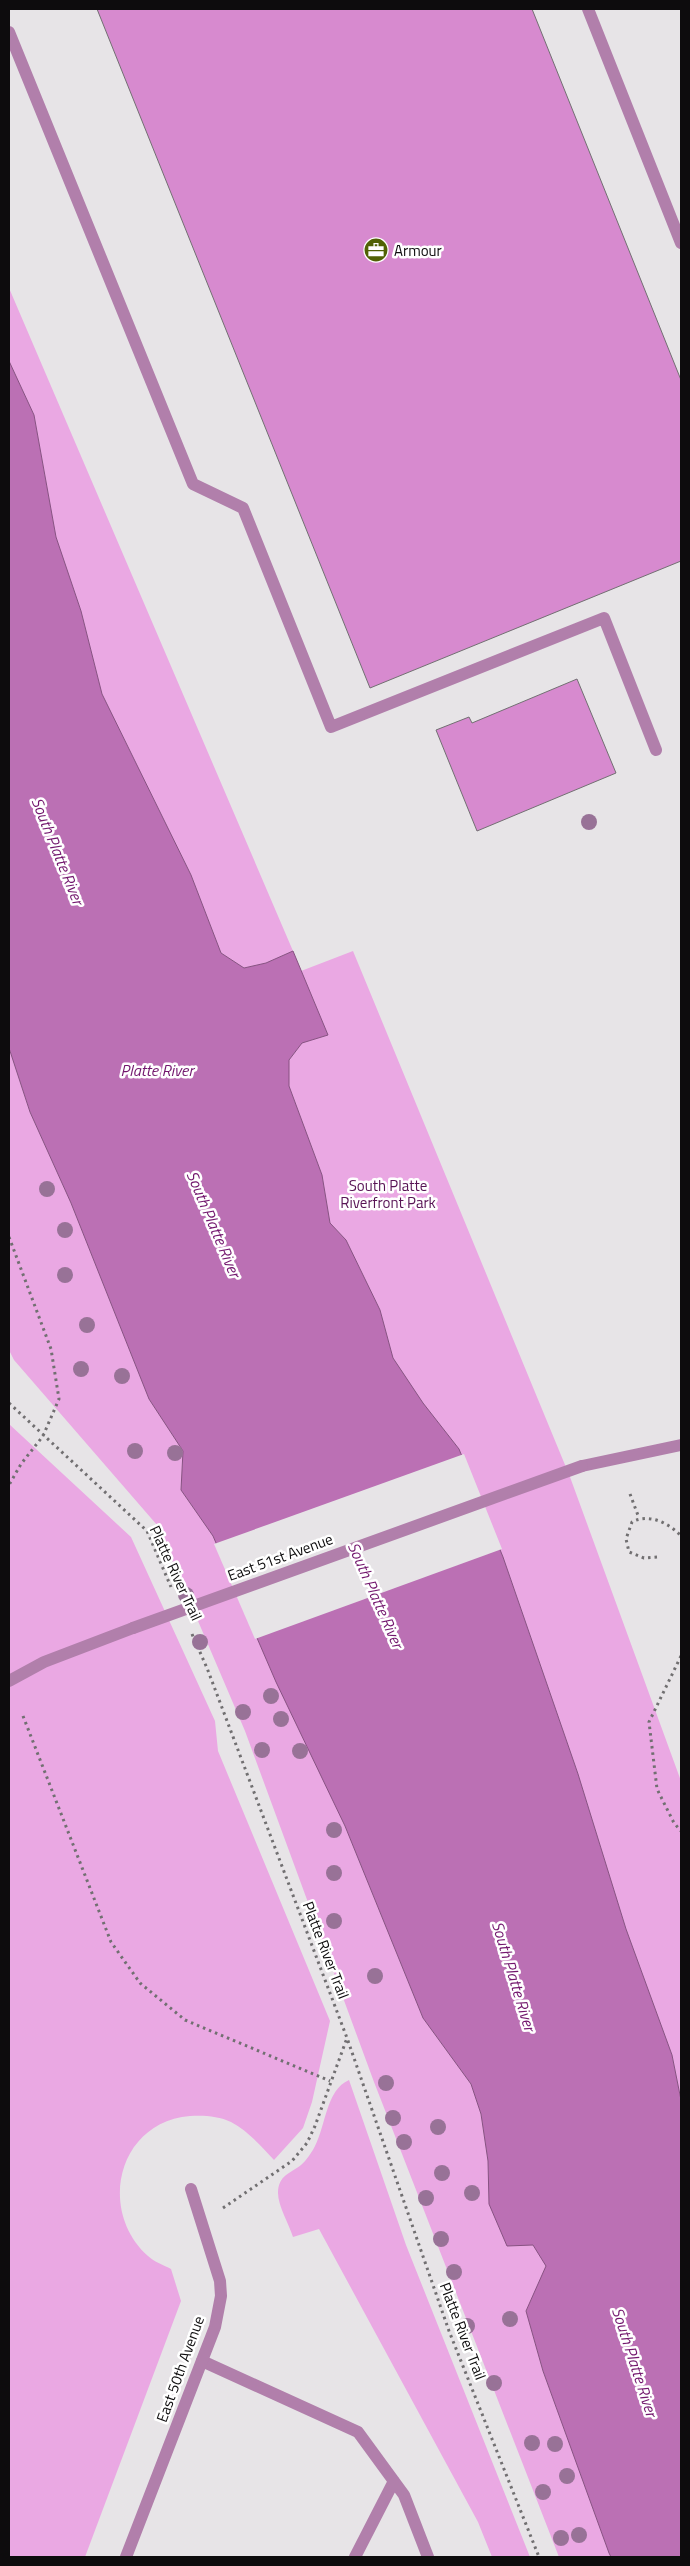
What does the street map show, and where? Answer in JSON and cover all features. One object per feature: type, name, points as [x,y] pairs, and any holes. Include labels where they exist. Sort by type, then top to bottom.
[{"type":"street","points":[[588,9],[681,243]]},
{"type":"street","points":[[9,32],[193,484],[243,508],[331,726],[604,618],[656,750]]},
{"type":"street","name":"East 51st Avenue","points":[[9,1680],[44,1662],[133,1628],[582,1466],[681,1445]]},
{"type":"street","name":"East 50th Avenue","points":[[126,2557],[215,2327],[221,2296],[216,2266],[191,2189]]},
{"type":"street","points":[[202,2361],[358,2432],[404,2494],[428,2557]]},
{"type":"street","points":[[355,2557],[394,2481]]},
{"type":"path","points":[[9,1237],[51,1349],[59,1399],[43,1436],[20,1464],[9,1485]]},
{"type":"path","name":"Platte River Trail","points":[[9,1403],[147,1530],[173,1591]]},
{"type":"path","points":[[630,1494],[639,1518]]},
{"type":"path","points":[[657,1557],[644,1558],[629,1552],[626,1547],[628,1530],[632,1522],[639,1518],[663,1522],[681,1536]]},
{"type":"path","name":"Platte River Trail","points":[[188,1625],[207,1668],[347,2038],[450,2331],[540,2557]]},
{"type":"path","points":[[681,1656],[649,1722],[657,1790],[674,1824],[681,1831]]},
{"type":"path","points":[[23,1716],[111,1942],[140,1983],[185,2020],[330,2081]]},
{"type":"path","points":[[202,2223],[292,2161],[307,2143],[347,2038]]},
{"type":"green space","points":[[9,288],[293,951],[266,963],[244,968],[221,953],[191,875],[102,694],[81,611],[56,537],[34,415],[9,361]]},
{"type":"green space","name":"South Platte Riverfront Park","points":[[353,951],[570,1477],[681,1781],[681,2100],[672,2055],[626,1929],[578,1774],[503,1557],[459,1449],[423,1403],[393,1358],[380,1310],[346,1240],[330,1223],[322,1175],[289,1086],[289,1060],[302,1043],[328,1035],[301,971]]},
{"type":"green space","points":[[9,1048],[30,1112],[71,1203],[149,1399],[183,1451],[181,1490],[213,1536],[345,1826],[423,2018],[471,2084],[481,2114],[488,2161],[489,2204],[533,2245],[547,2266],[526,2311],[543,2371],[611,2557],[559,2557],[374,2082],[245,1731],[157,1525],[14,1360],[9,1350]]},
{"type":"green space","points":[[9,1424],[131,1537],[215,1721],[218,1751],[330,2021],[312,2102],[303,2128],[274,2160],[254,2139],[231,2122],[221,2118],[206,2116],[190,2116],[165,2122],[146,2134],[132,2151],[123,2171],[120,2193],[123,2216],[132,2237],[148,2256],[171,2269],[181,2301],[85,2557],[9,2557]]},
{"type":"green space","points":[[349,2080],[406,2245],[530,2557],[492,2557],[478,2522],[319,2229],[293,2237],[282,2209],[278,2198],[280,2182],[311,2154],[319,2138],[331,2100],[341,2085]]},
{"type":"water","name":"Platte River","points":[[9,361],[34,415],[56,537],[81,611],[102,694],[191,875],[221,953],[244,968],[266,963],[293,951],[328,1035],[302,1043],[289,1060],[289,1086],[322,1175],[330,1223],[346,1240],[380,1310],[393,1358],[423,1403],[459,1449],[503,1557],[578,1774],[626,1929],[672,2055],[681,2100],[681,2557],[611,2557],[609,2553],[543,2371],[526,2311],[546,2266],[533,2245],[507,2246],[489,2204],[488,2161],[481,2114],[471,2084],[423,2018],[345,1826],[276,1682],[213,1536],[181,1490],[183,1451],[149,1399],[71,1203],[30,1112],[9,1048]]},
{"type":"pier","points":[[464,1454],[502,1549],[255,1639],[214,1544]]},
{"type":"building","points":[[97,9],[532,9],[681,380],[681,561],[370,688]]},
{"type":"building","points":[[577,679],[616,773],[477,831],[436,730],[469,717],[472,723]]},
{"type":"place","name":"Armour","points":[[376,250]]},
{"type":"water label","name":"South Platte River","points":[[58,851]]},
{"type":"water label","name":"South Platte River","points":[[214,1224]]},
{"type":"water label","name":"South Platte River","points":[[376,1595]]},
{"type":"water label","name":"South Platte River","points":[[514,1976]]},
{"type":"water label","name":"South Platte River","points":[[635,2362]]}]
